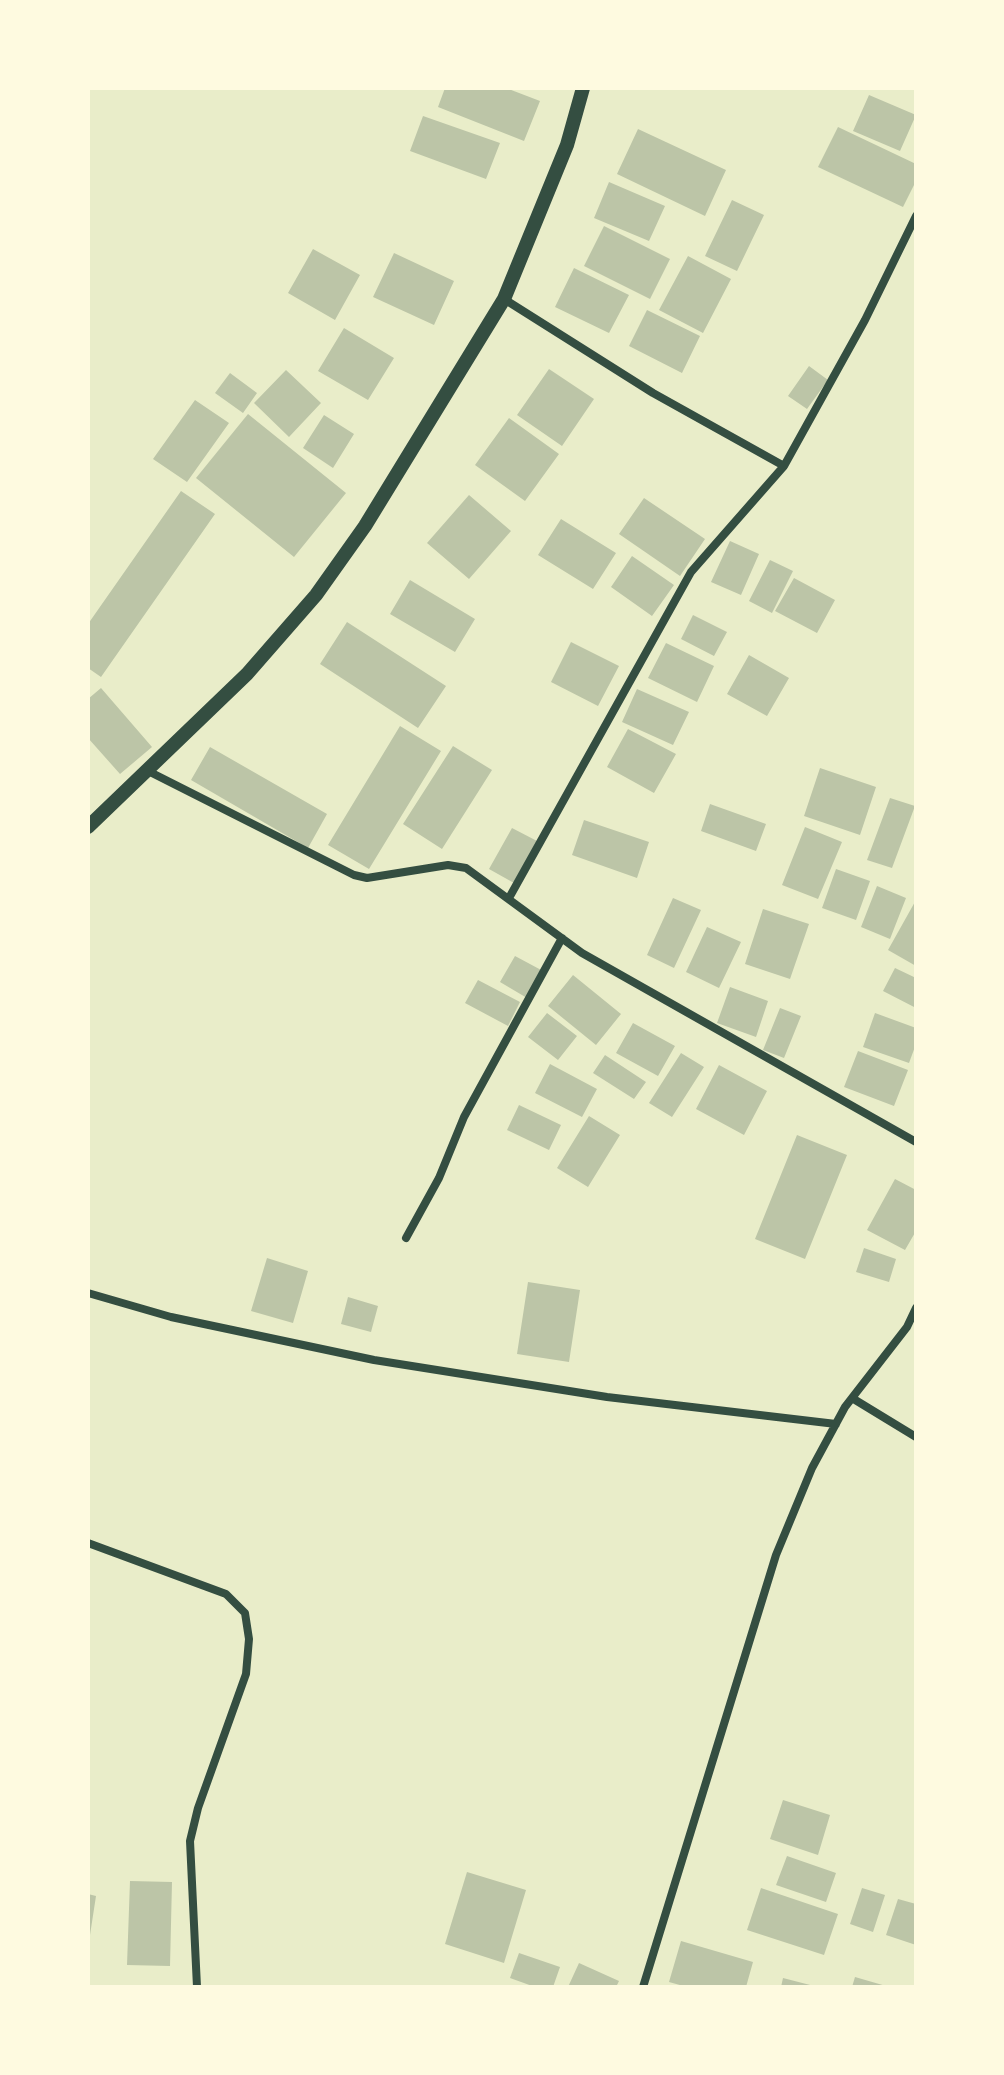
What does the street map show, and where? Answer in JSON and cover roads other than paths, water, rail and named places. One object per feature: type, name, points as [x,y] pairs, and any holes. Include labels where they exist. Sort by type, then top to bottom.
[{"type":"street","points":[[88,827],[247,674],[316,595],[365,526],[504,299],[567,145],[583,88]]},
{"type":"street","points":[[509,898],[691,572],[784,466],[865,320],[916,216]]},
{"type":"street","points":[[504,299],[653,393],[784,466]]},
{"type":"street","points":[[146,770],[354,875],[367,878],[448,865],[466,868],[582,953],[916,1142]]},
{"type":"street","points":[[406,1238],[439,1178],[464,1117],[562,938]]},
{"type":"street","points":[[88,1293],[171,1317],[374,1360],[607,1397],[836,1424]]},
{"type":"street","points":[[643,1987],[776,1555],[812,1468],[836,1424],[852,1398],[907,1327],[916,1308]]},
{"type":"street","points":[[852,1398],[916,1437]]},
{"type":"street","points":[[88,1543],[226,1594],[245,1613],[249,1639],[246,1674],[198,1808],[190,1841],[197,1987]]}]
